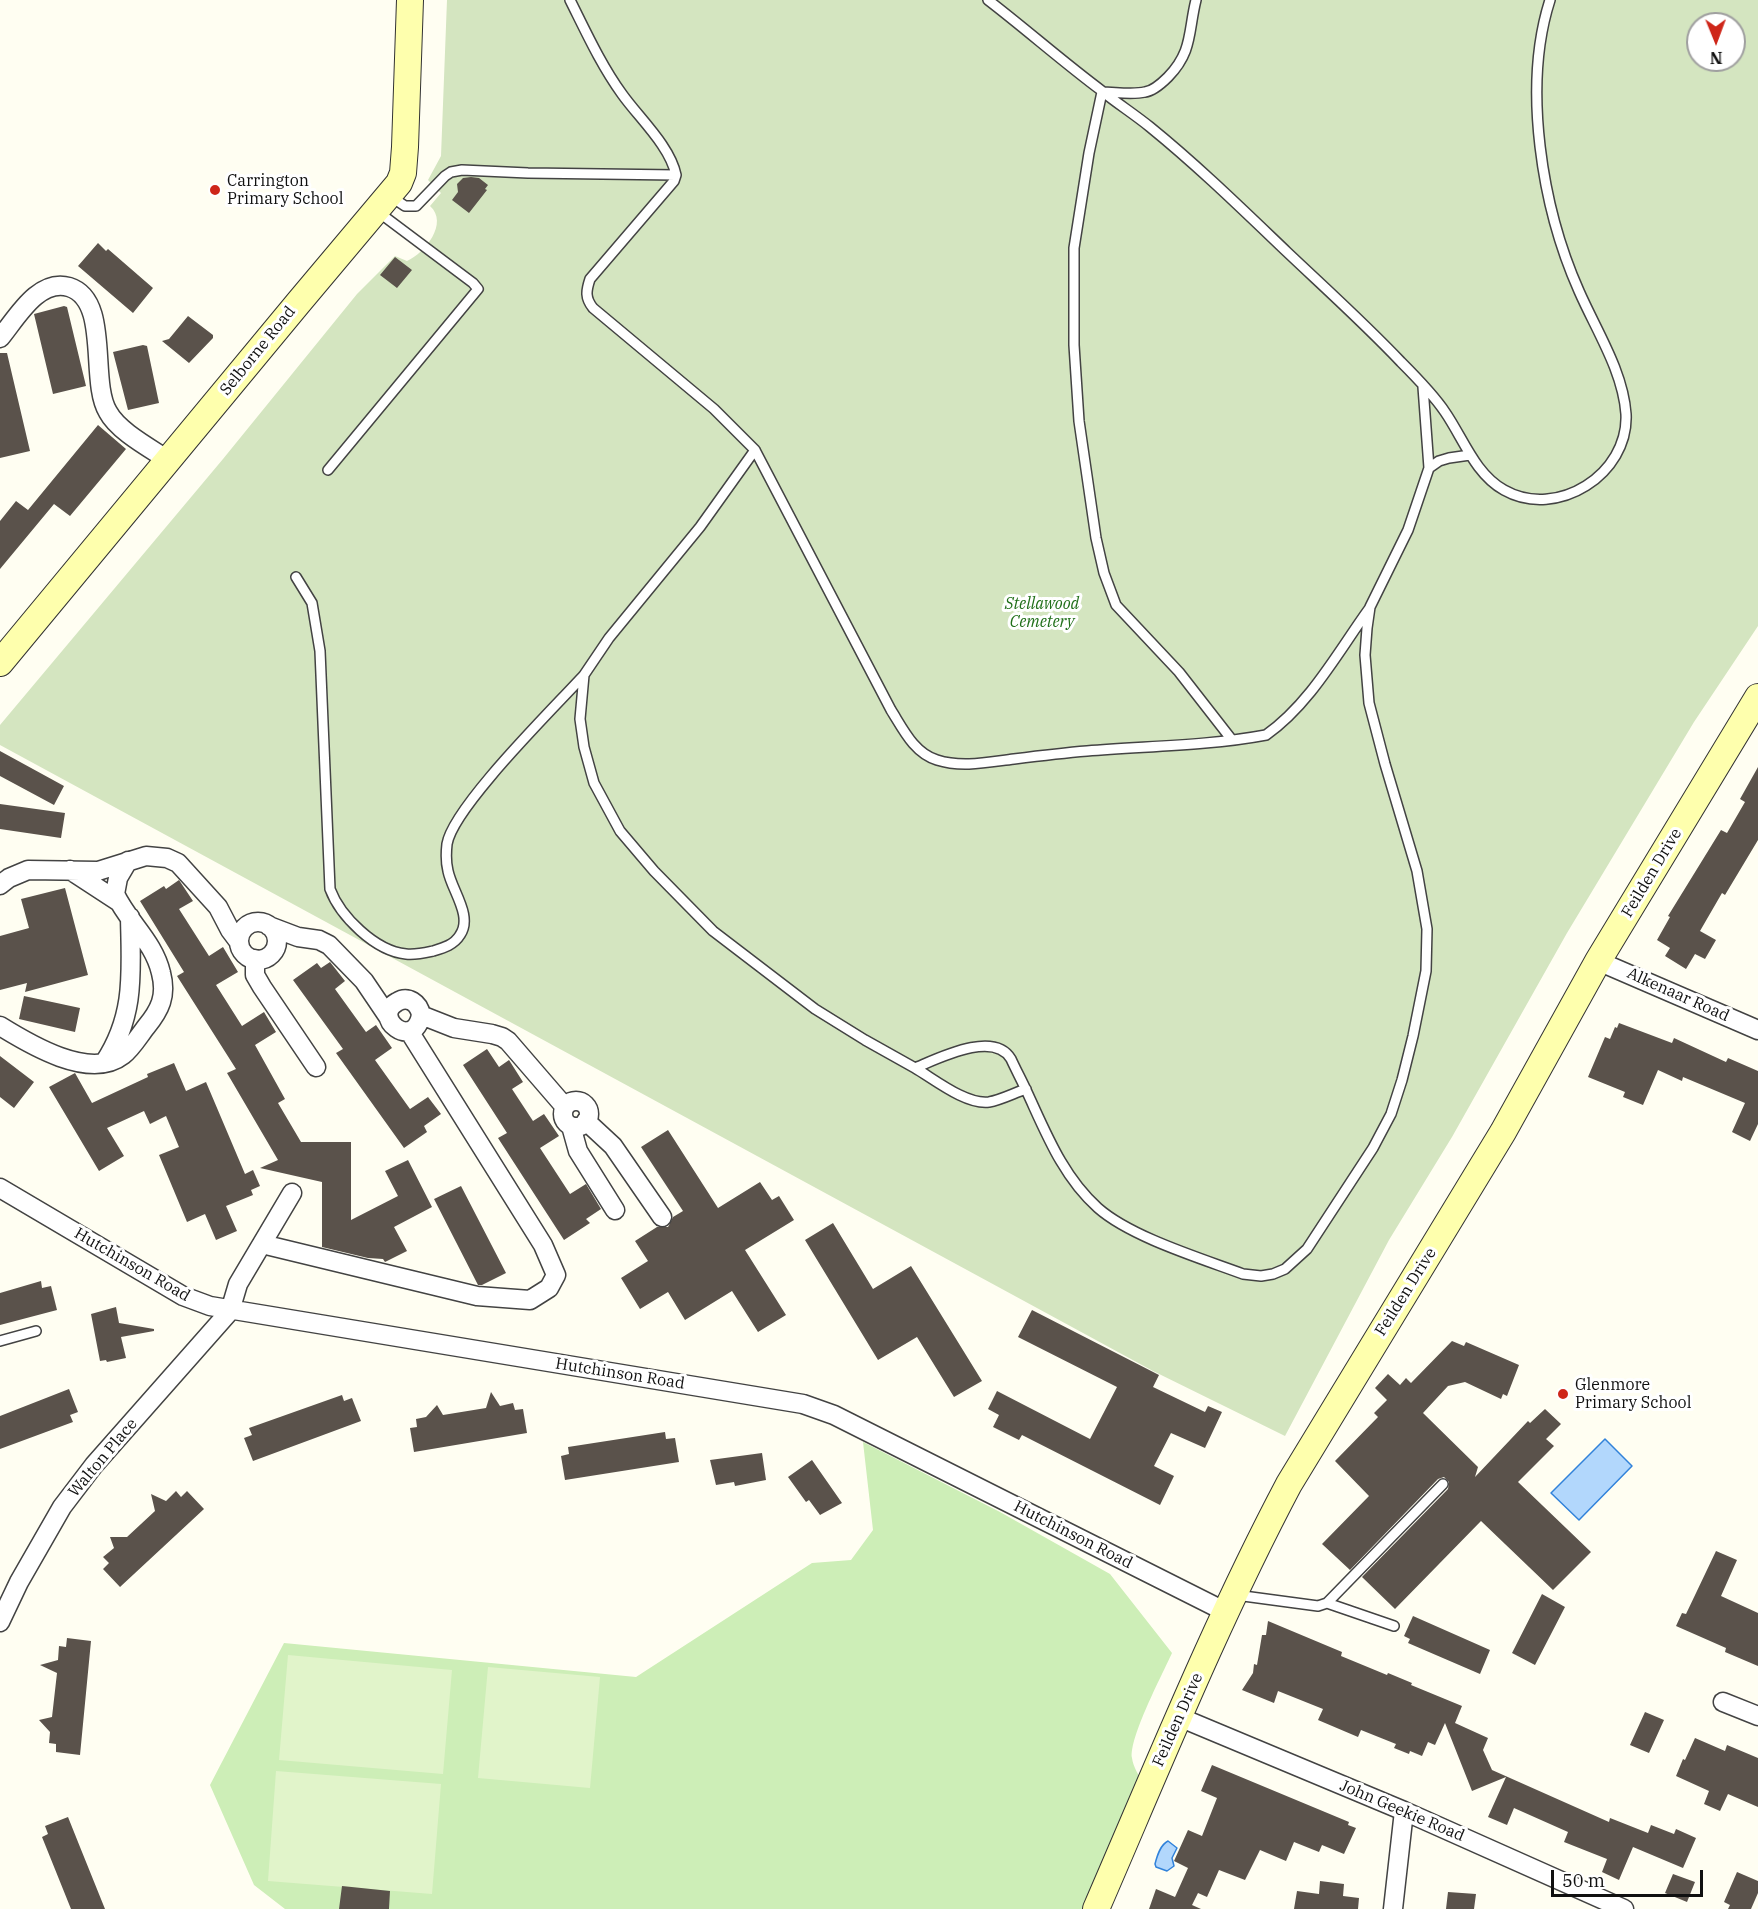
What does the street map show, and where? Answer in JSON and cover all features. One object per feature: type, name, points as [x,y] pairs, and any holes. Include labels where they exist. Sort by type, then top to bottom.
[{"type":"street","name":"Selborne Road","points":[[3,652],[168,460],[399,183],[404,163],[410,0]]},
{"type":"street","points":[[0,338],[27,304],[43,290],[64,286],[82,294],[92,314],[102,392],[107,411],[129,433],[168,460]]},
{"type":"street","name":"Feilden Drive","points":[[1096,1909],[1179,1717],[1264,1531],[1311,1446],[1497,1142],[1598,961],[1758,697]]},
{"type":"street","points":[[0,885],[9,878],[28,870],[98,871],[146,856],[156,856],[178,863],[218,908],[243,952],[255,959],[267,957],[274,950],[298,937]]},
{"type":"street","points":[[118,902],[115,894],[116,883],[128,861]]},
{"type":"street","points":[[0,1026],[19,1038],[73,1062],[104,1063],[116,1060],[124,1054],[159,1011],[164,995],[158,961],[118,902],[70,870]]},
{"type":"street","points":[[218,908],[298,937],[319,940],[329,945],[364,981],[390,1023],[398,1030],[415,1025],[454,1028],[492,1034],[508,1041],[565,1107],[569,1103],[580,1102],[588,1110],[579,1124],[578,1151],[615,1210]]},
{"type":"street","points":[[104,1063],[119,1038],[130,998],[130,917]]},
{"type":"street","points":[[239,942],[244,927],[264,924],[273,930],[277,940],[274,950]]},
{"type":"street","points":[[255,959],[255,975],[316,1067]]},
{"type":"street","name":"Alkenaar Road","points":[[1598,961],[1758,1030]]},
{"type":"street","points":[[262,1244],[477,1296],[530,1300],[549,1288],[556,1275],[543,1245],[415,1025],[418,1005],[409,999],[364,981]]},
{"type":"street","points":[[389,1018],[394,1004],[409,999]]},
{"type":"street","points":[[579,1124],[613,1146],[662,1217]]},
{"type":"street","name":"Hutchinson Road","points":[[0,1188],[183,1296],[210,1306],[804,1404],[834,1415],[1231,1603]]},
{"type":"street","points":[[230,1311],[238,1284],[292,1193]]},
{"type":"street","name":"Walton Place","points":[[0,1622],[19,1582],[62,1507],[94,1465],[230,1311]]},
{"type":"street","points":[[1723,1702],[1758,1716]]},
{"type":"street","name":"John Geekie Road","points":[[1179,1717],[1404,1811],[1624,1909]]},
{"type":"street","points":[[1393,1909],[1404,1811]]},
{"type":"lane","points":[[570,0],[595,52],[621,94],[670,158],[676,175],[675,181],[590,279],[587,301],[714,409],[755,450],[891,710],[911,741],[923,754],[935,760],[953,764],[975,763],[1088,751],[1232,740],[1266,735],[1280,725],[1296,709],[1370,607],[1408,530],[1430,468],[1423,386]]},
{"type":"lane","points":[[988,0],[1102,92],[1149,126],[1237,204],[1396,356],[1442,408],[1470,456],[1495,484],[1507,492],[1541,500],[1557,498],[1579,490],[1592,482],[1609,466],[1620,447],[1625,431],[1626,416],[1618,379],[1577,287],[1566,255],[1551,204],[1541,153],[1536,93],[1537,62],[1542,26],[1551,0]]},
{"type":"lane","points":[[1102,92],[1145,93],[1160,84],[1184,56],[1193,22],[1195,0]]},
{"type":"lane","points":[[1102,92],[1089,153],[1074,248],[1074,345],[1079,421],[1096,538],[1104,573],[1116,605],[1179,672],[1232,740]]},
{"type":"lane","points":[[383,204],[416,206],[445,176],[462,170],[676,175]]},
{"type":"lane","points":[[328,470],[478,289],[473,282],[383,204]]},
{"type":"lane","points":[[296,577],[312,603],[320,651],[330,889],[335,902],[348,920],[381,945],[404,954],[419,954],[442,948],[454,942],[463,929],[464,917],[446,859],[453,826],[493,775],[584,675],[609,638],[720,501],[755,450]]},
{"type":"lane","points":[[1430,468],[1439,461],[1449,458],[1470,456]]},
{"type":"lane","points":[[915,1068],[976,1047],[993,1046],[1008,1054],[1056,1154],[1083,1191],[1098,1207],[1116,1221],[1136,1232],[1243,1274],[1261,1276],[1285,1269],[1307,1249],[1368,1156],[1391,1114],[1413,1036],[1427,961],[1427,929],[1417,871],[1384,764],[1369,703],[1365,655],[1370,607]]},
{"type":"lane","points":[[584,675],[580,720],[584,747],[594,783],[620,831],[654,871],[713,931],[815,1009],[952,1090],[975,1100],[990,1101],[1026,1089]]},
{"type":"lane","points":[[0,1341],[36,1331]]},
{"type":"lane","points":[[1231,1603],[1318,1606],[1327,1603],[1443,1484]]},
{"type":"lane","points":[[1327,1603],[1394,1626]]},
{"type":"green space","name":"Stellawood Cemetery","points":[[447,0],[1758,0],[1758,626],[1694,722],[1567,933],[1452,1137],[1389,1240],[1285,1436],[1153,1371],[0,745],[0,725],[223,459],[357,294],[395,256],[407,261],[427,245],[436,229],[437,221],[430,206],[441,193],[428,180],[441,156]]},
{"type":"green space","points":[[863,1442],[1000,1512],[1110,1574],[1172,1653],[1147,1706],[1132,1749],[1134,1765],[1143,1783],[1087,1909],[285,1909],[254,1885],[210,1785],[284,1643],[636,1677],[812,1563],[851,1560],[873,1530]]},
{"type":"green space","points":[[288,1655],[452,1670],[443,1774],[279,1760]]},
{"type":"green space","points":[[488,1667],[600,1677],[590,1788],[478,1778]]},
{"type":"green space","points":[[276,1771],[441,1784],[432,1894],[268,1881]]},
{"type":"water","points":[[1605,1439],[1632,1466],[1579,1520],[1551,1493]]},
{"type":"water","points":[[1168,1841],[1177,1848],[1172,1858],[1174,1866],[1167,1871],[1156,1867],[1155,1864],[1161,1848]]},
{"type":"building","points":[[463,178],[479,178],[488,185],[485,189],[487,190],[469,213],[452,200],[458,192],[457,184]]},
{"type":"building","points":[[98,243],[153,288],[133,313],[78,266]]},
{"type":"building","points":[[395,257],[412,270],[397,288],[380,275]]},
{"type":"building","points":[[67,307],[86,386],[53,394],[34,314]]},
{"type":"building","points":[[188,316],[213,335],[213,338],[189,363],[162,341],[169,339]]},
{"type":"building","points":[[147,346],[159,403],[128,410],[113,352]]},
{"type":"building","points":[[0,353],[7,353],[30,451],[0,458]]},
{"type":"building","points":[[98,425],[126,449],[70,516],[54,504],[0,569],[0,521],[16,501],[28,510]]},
{"type":"building","points":[[0,751],[64,786],[54,805],[0,776]]},
{"type":"building","points":[[1758,767],[1758,840],[1725,895],[1722,893],[1700,931],[1716,940],[1705,959],[1695,954],[1686,969],[1665,956],[1670,948],[1657,940],[1670,917],[1668,916],[1721,830],[1727,833],[1745,802],[1740,799]]},
{"type":"building","points":[[0,804],[65,813],[61,838],[0,829]]},
{"type":"building","points":[[179,880],[193,901],[179,909],[209,956],[223,947],[238,972],[216,985],[242,1026],[264,1012],[276,1032],[255,1045],[285,1099],[278,1103],[301,1142],[351,1142],[351,1220],[398,1196],[385,1171],[408,1160],[432,1207],[394,1227],[407,1251],[385,1262],[383,1259],[368,1258],[322,1247],[322,1182],[260,1168],[278,1160],[227,1073],[236,1069],[177,976],[184,972],[140,901],[164,886],[166,889]]},
{"type":"building","points":[[65,888],[88,975],[25,992],[27,983],[0,990],[0,936],[29,928],[21,899]]},
{"type":"building","points":[[330,962],[345,981],[335,989],[366,1032],[376,1025],[392,1048],[375,1060],[410,1109],[428,1097],[441,1114],[424,1126],[427,1132],[404,1148],[336,1053],[343,1049],[293,980],[317,963],[321,968]]},
{"type":"building","points":[[24,996],[80,1008],[75,1032],[19,1019]]},
{"type":"building","points":[[1619,1023],[1672,1043],[1674,1038],[1726,1062],[1728,1058],[1758,1071],[1758,1124],[1750,1141],[1732,1132],[1745,1103],[1683,1077],[1682,1081],[1658,1070],[1643,1105],[1623,1097],[1625,1092],[1588,1077],[1605,1037],[1610,1039]]},
{"type":"building","points":[[487,1049],[499,1067],[509,1060],[523,1082],[512,1089],[533,1121],[544,1114],[559,1136],[540,1148],[570,1194],[586,1184],[601,1209],[586,1219],[590,1223],[564,1240],[498,1138],[507,1133],[463,1065]]},
{"type":"building","points":[[0,1056],[34,1082],[14,1108],[0,1097]]},
{"type":"building","points":[[174,1063],[186,1091],[206,1082],[245,1174],[253,1170],[260,1186],[251,1190],[253,1195],[226,1206],[237,1231],[216,1240],[205,1214],[187,1222],[159,1155],[179,1147],[166,1116],[150,1124],[144,1111],[107,1128],[124,1156],[99,1171],[49,1087],[75,1073],[92,1103],[148,1077],[147,1074]]},
{"type":"building","points":[[668,1130],[718,1208],[760,1182],[772,1200],[779,1196],[794,1220],[745,1250],[786,1315],[758,1332],[732,1291],[685,1320],[668,1292],[640,1309],[621,1278],[648,1261],[635,1241],[657,1227],[668,1227],[673,1217],[683,1211],[641,1147]]},
{"type":"building","points":[[461,1186],[506,1273],[482,1285],[478,1285],[434,1199]]},
{"type":"building","points":[[833,1223],[873,1289],[911,1266],[982,1381],[954,1397],[917,1337],[878,1360],[805,1240]]},
{"type":"building","points":[[41,1281],[42,1288],[51,1286],[57,1310],[0,1325],[0,1293]]},
{"type":"building","points":[[116,1307],[119,1323],[154,1329],[154,1331],[121,1337],[126,1358],[100,1361],[91,1314]]},
{"type":"building","points":[[1032,1310],[1159,1375],[1153,1387],[1205,1412],[1208,1406],[1222,1412],[1205,1448],[1171,1433],[1154,1466],[1174,1476],[1160,1505],[1022,1435],[1019,1440],[993,1427],[999,1415],[988,1409],[997,1391],[1090,1439],[1117,1387],[1018,1337]]},
{"type":"building","points":[[1452,1341],[1464,1346],[1466,1342],[1519,1365],[1507,1396],[1503,1394],[1501,1399],[1465,1382],[1448,1386],[1423,1413],[1478,1467],[1475,1477],[1528,1421],[1530,1423],[1545,1409],[1561,1424],[1546,1439],[1554,1446],[1518,1482],[1591,1552],[1553,1590],[1481,1521],[1395,1609],[1362,1577],[1448,1489],[1449,1482],[1444,1477],[1438,1479],[1350,1570],[1322,1544],[1369,1496],[1335,1461],[1378,1417],[1374,1413],[1387,1400],[1375,1388],[1388,1374],[1400,1385],[1406,1378],[1411,1383]]},
{"type":"building","points":[[69,1389],[78,1412],[70,1415],[73,1422],[0,1449],[0,1416]]},
{"type":"building","points":[[491,1392],[500,1406],[513,1403],[515,1410],[523,1409],[527,1433],[414,1452],[410,1428],[417,1427],[416,1419],[426,1417],[437,1405],[443,1415],[486,1408]]},
{"type":"building","points":[[342,1395],[344,1401],[352,1398],[361,1421],[253,1461],[244,1438],[252,1435],[249,1428]]},
{"type":"building","points":[[665,1432],[666,1439],[675,1438],[679,1462],[565,1480],[561,1456],[569,1454],[568,1447]]},
{"type":"building","points":[[762,1453],[766,1480],[735,1486],[734,1482],[716,1485],[710,1460]]},
{"type":"building","points":[[812,1460],[842,1503],[820,1515],[809,1500],[806,1502],[788,1477]]},
{"type":"building","points":[[176,1491],[181,1497],[187,1491],[204,1509],[120,1587],[103,1569],[109,1563],[103,1557],[114,1548],[110,1537],[127,1537],[155,1511],[151,1494],[166,1501]]},
{"type":"building","points":[[1716,1551],[1737,1560],[1721,1596],[1758,1613],[1758,1666],[1725,1652],[1726,1648],[1676,1626],[1682,1613],[1686,1614]]},
{"type":"building","points":[[1542,1594],[1565,1607],[1535,1665],[1512,1653]]},
{"type":"building","points":[[1413,1616],[1490,1650],[1480,1674],[1408,1643],[1410,1639],[1404,1636]]},
{"type":"building","points":[[1268,1621],[1342,1652],[1341,1656],[1387,1675],[1388,1673],[1462,1706],[1455,1723],[1488,1738],[1483,1750],[1492,1770],[1609,1822],[1610,1818],[1648,1833],[1651,1825],[1674,1834],[1676,1829],[1696,1838],[1683,1868],[1633,1847],[1619,1880],[1602,1872],[1607,1859],[1564,1842],[1568,1832],[1514,1808],[1507,1825],[1488,1817],[1506,1777],[1472,1791],[1445,1723],[1435,1745],[1428,1742],[1422,1756],[1410,1751],[1409,1754],[1394,1748],[1396,1744],[1361,1730],[1358,1737],[1318,1720],[1323,1709],[1278,1691],[1274,1703],[1242,1690],[1253,1673],[1254,1664],[1257,1665],[1262,1635],[1266,1635]]},
{"type":"building","points":[[67,1638],[91,1641],[80,1755],[56,1752],[56,1744],[49,1743],[50,1732],[39,1720],[52,1717],[57,1673],[40,1665],[58,1660],[59,1646],[66,1647]]},
{"type":"building","points":[[1645,1712],[1664,1720],[1649,1753],[1630,1745]]},
{"type":"building","points":[[1695,1738],[1725,1751],[1727,1745],[1758,1758],[1758,1807],[1728,1794],[1720,1811],[1704,1804],[1709,1791],[1676,1776]]},
{"type":"building","points":[[1212,1765],[1349,1822],[1348,1825],[1356,1828],[1344,1854],[1322,1845],[1319,1852],[1294,1842],[1286,1861],[1260,1850],[1245,1880],[1219,1870],[1207,1897],[1198,1893],[1192,1905],[1201,1909],[1149,1909],[1156,1889],[1175,1897],[1188,1868],[1174,1861],[1188,1830],[1202,1836],[1217,1798],[1201,1791]]},
{"type":"building","points":[[68,1817],[105,1909],[71,1909],[42,1837],[48,1834],[45,1826]]},
{"type":"building","points":[[1737,1872],[1758,1881],[1758,1893],[1751,1909],[1728,1909],[1730,1905],[1724,1902]]},
{"type":"building","points":[[1673,1874],[1695,1882],[1687,1902],[1665,1893]]},
{"type":"building","points":[[1320,1881],[1344,1884],[1343,1896],[1359,1898],[1358,1909],[1294,1909],[1297,1891],[1319,1894]]},
{"type":"building","points":[[342,1886],[390,1891],[389,1909],[339,1909]]},
{"type":"building","points":[[1448,1892],[1476,1894],[1474,1909],[1446,1909]]},
{"type":"place","name":"Carrington Primary School","points":[[215,190]]},
{"type":"place","name":"Glenmore Primary School","points":[[1563,1394]]}]
